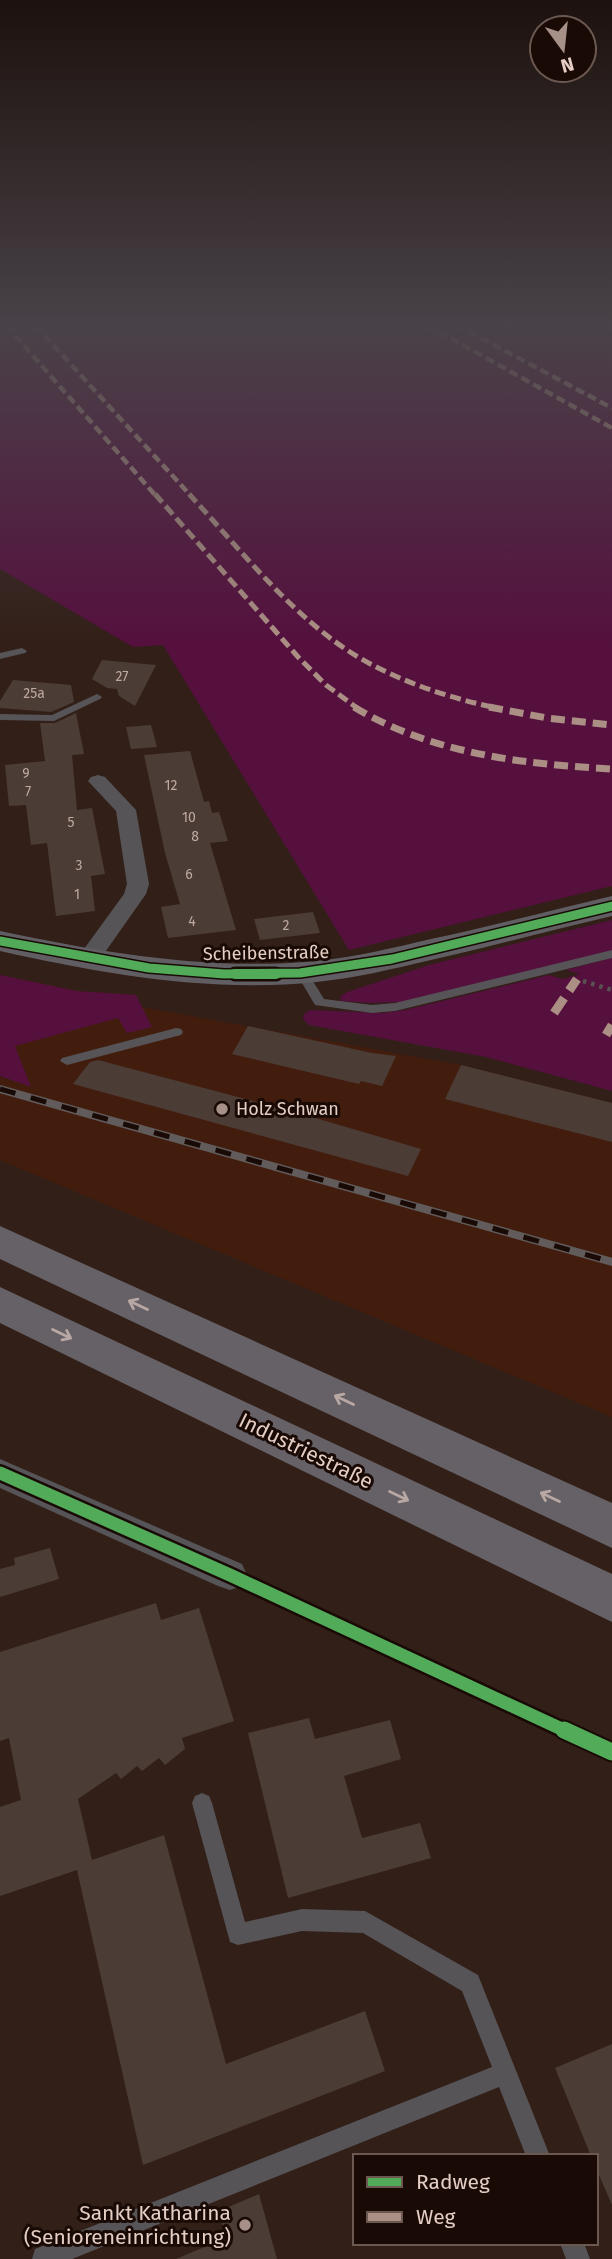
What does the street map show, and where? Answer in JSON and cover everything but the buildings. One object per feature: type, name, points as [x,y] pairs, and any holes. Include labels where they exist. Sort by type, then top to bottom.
[{"type":"highway","points":[[0,1241],[612,1526]]},
{"type":"highway","name":"Industriestraße","points":[[0,1304],[612,1600]]},
{"type":"street","points":[[88,960],[135,894],[138,884],[126,810],[98,781]]},
{"type":"street","name":"Scheibenstraße","points":[[0,941],[88,960],[230,974],[302,973],[353,967],[612,906]]},
{"type":"street","points":[[0,1473],[230,1575]]},
{"type":"lane","points":[[0,656],[22,651]]},
{"type":"lane","points":[[0,718],[54,718],[97,697]]},
{"type":"lane","points":[[302,973],[320,1002],[372,1009],[448,995],[612,954]]},
{"type":"lane","points":[[67,1061],[176,1032]]},
{"type":"lane","points":[[202,1803],[239,1934],[302,1920],[365,1922],[470,1983],[537,2154]]},
{"type":"lane","points":[[44,2258],[506,2073]]},
{"type":"shaded area","points":[[0,430],[612,430],[612,886],[349,950],[163,645],[133,647],[0,569]]},
{"type":"shaded area","points":[[612,920],[612,951],[403,1002],[341,1001],[340,997],[347,992],[429,965]]},
{"type":"shaded area","points":[[612,958],[612,1091],[486,1057],[309,1025],[303,1019],[304,1014],[310,1010],[383,1013],[549,975],[563,979],[580,974],[566,970]]},
{"type":"shaded area","points":[[0,975],[77,991],[136,995],[142,1007],[461,1065],[612,1103],[612,1417],[0,1160],[0,1077],[30,1086],[0,1009]]},
{"type":"shaded area","points":[[0,975],[77,991],[136,995],[152,1027],[127,1033],[118,1018],[15,1046],[31,1087],[0,1076]]},
{"type":"railway","points":[[0,1089],[612,1262]]},
{"type":"marked path","points":[[99,430],[299,658],[348,703],[385,724],[447,746],[513,760],[612,769]]},
{"type":"marked path","points":[[131,430],[274,585],[322,630],[357,656],[416,685],[480,705],[547,718],[612,725]]},
{"type":"marked path","points":[[554,1013],[577,979]]},
{"type":"marked path","points":[[606,1035],[612,1025]]},
{"type":"cycle path","points":[[0,941],[149,968],[224,974],[300,973],[392,959],[612,906]]},
{"type":"cycle path","points":[[0,1473],[230,1575],[612,1752]]},
{"type":"place","name":"Holz Schwan","points":[[222,1109]]},
{"type":"place","name":"Sankt Katharina (Senioreneinrichtung)","points":[[245,2225]]}]
